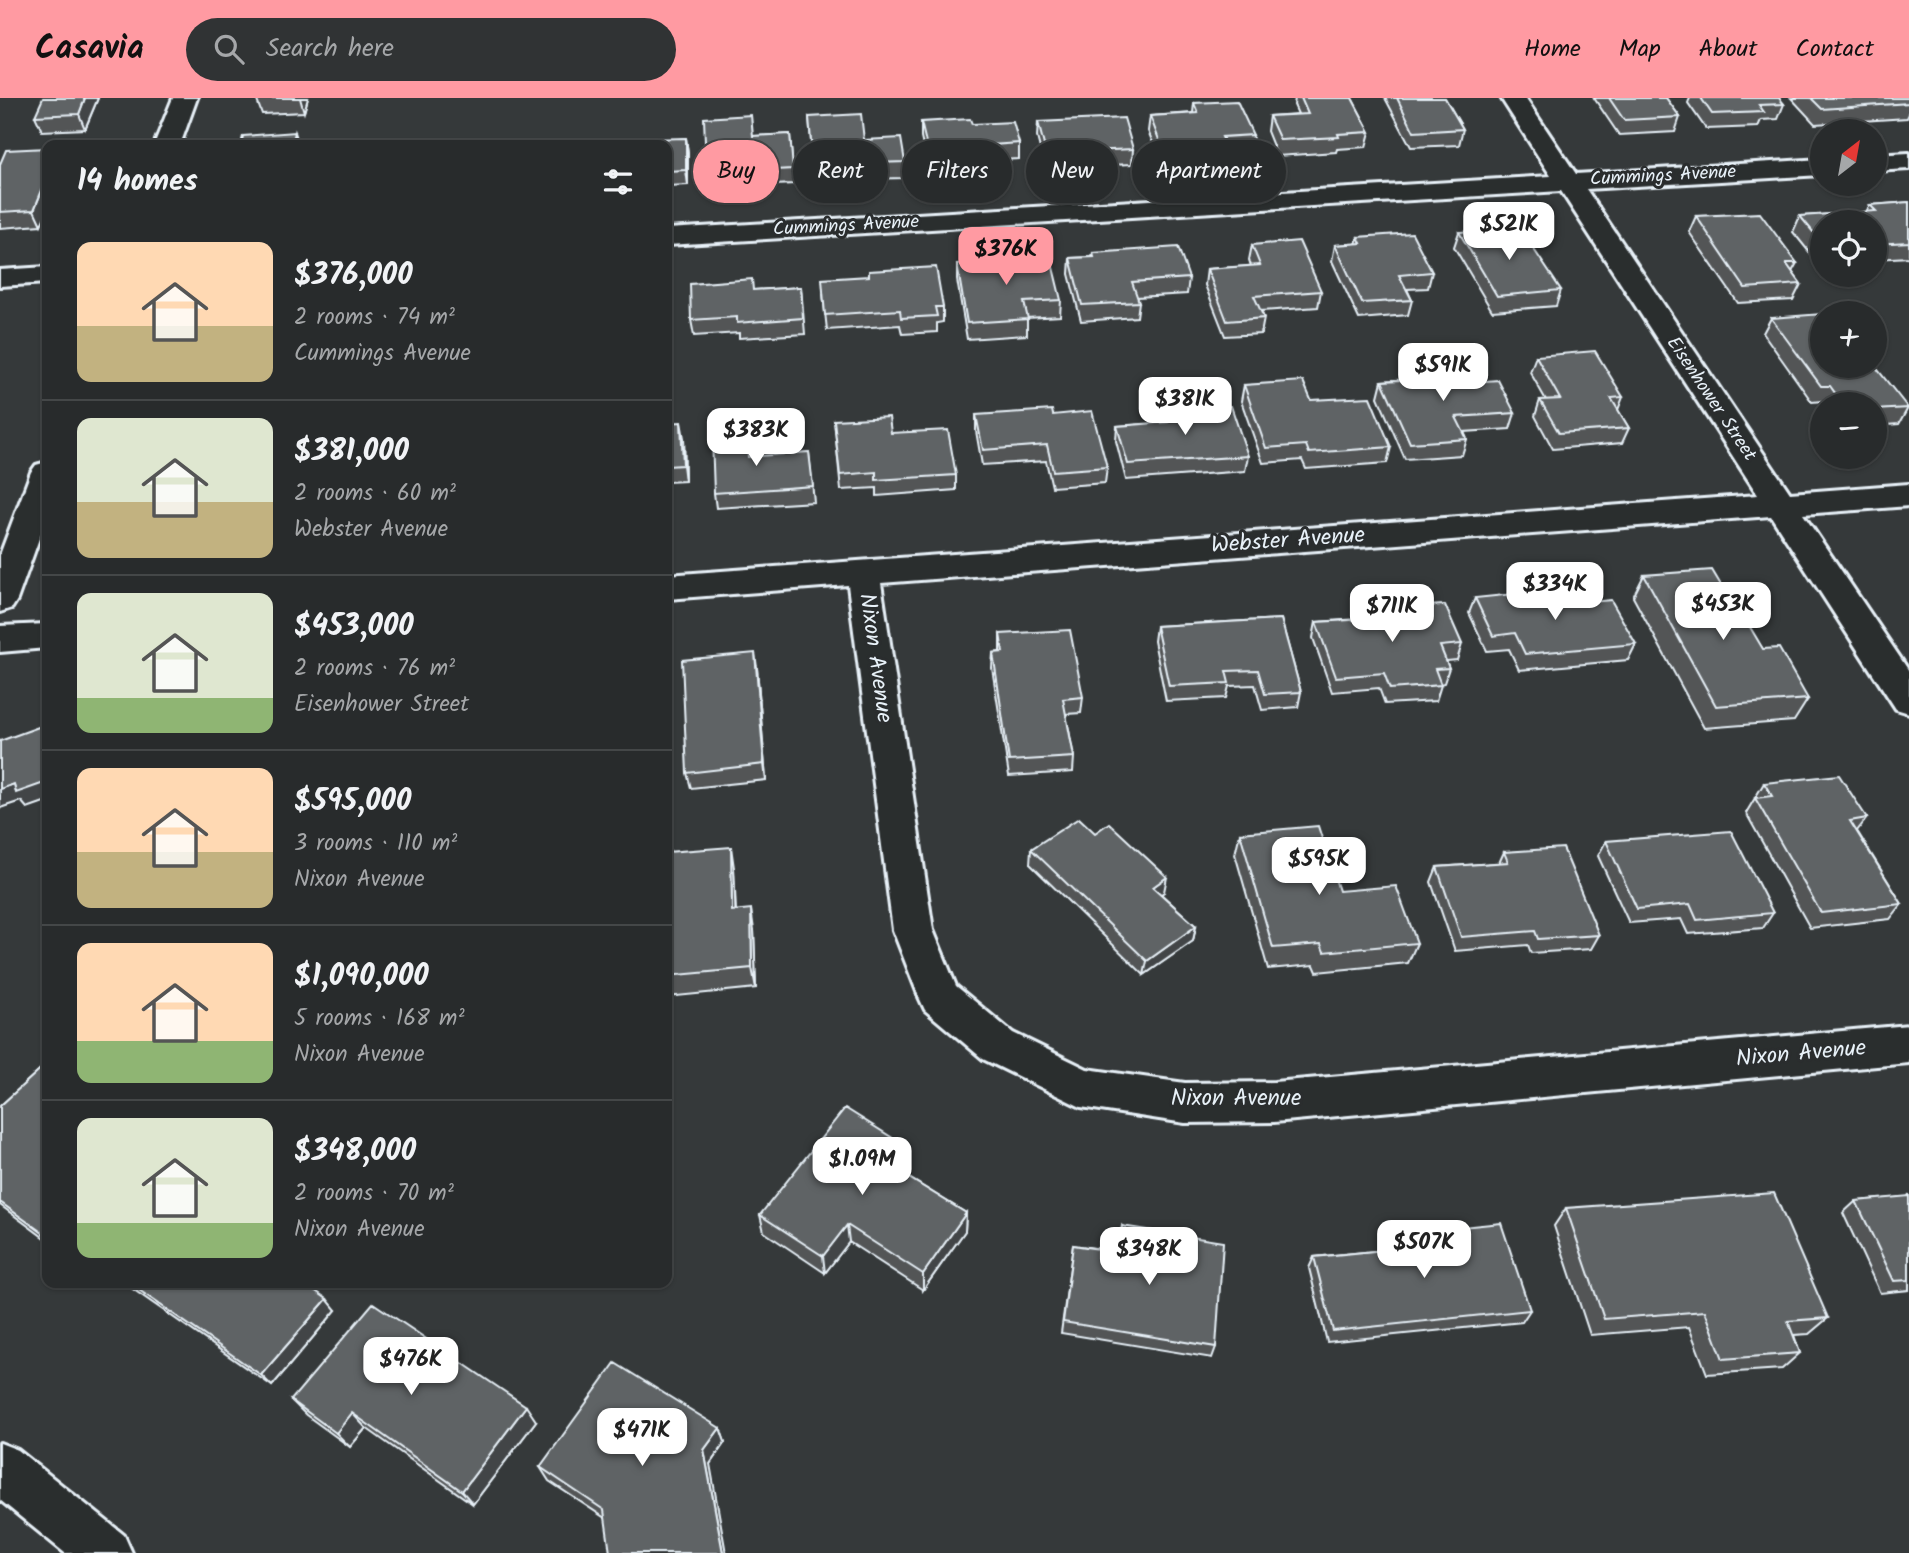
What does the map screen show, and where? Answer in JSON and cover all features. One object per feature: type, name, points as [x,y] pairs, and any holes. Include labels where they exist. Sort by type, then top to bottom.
[{"type":"street","points":[[169,140],[185,98]]},
{"type":"street","name":"Eisenhower Street","points":[[1513,98],[1909,700]]},
{"type":"street","points":[[1887,162],[1909,161]]},
{"type":"street","name":"Cummings Avenue","points":[[672,237],[1810,168]]},
{"type":"street","points":[[0,278],[42,275]]},
{"type":"street","points":[[0,600],[42,486]]},
{"type":"street","name":"Webster Avenue","points":[[672,587],[1909,495]]},
{"type":"street","name":"Nixon Avenue","points":[[863,572],[913,930],[940,997],[998,1046],[1081,1088],[1185,1102],[1274,1102],[1909,1044]]},
{"type":"street","points":[[0,639],[42,636]]},
{"type":"street","points":[[0,1468],[106,1553]]},
{"type":"building","points":[[43,98],[85,98],[79,114],[35,116]]},
{"type":"building","points":[[1301,98],[1352,98],[1370,132],[1338,134],[1339,137],[1280,140],[1269,116],[1308,114]]},
{"type":"building","points":[[1397,98],[1445,98],[1463,129],[1414,132]]},
{"type":"building","points":[[1609,98],[1666,98],[1680,117],[1624,120]]},
{"type":"building","points":[[1701,98],[1779,98],[1784,104],[1759,105],[1764,112],[1712,114]]},
{"type":"building","points":[[1811,98],[1909,98],[1909,103],[1822,109]]},
{"type":"building","points":[[1237,101],[1253,135],[1222,137],[1224,140],[1159,140],[1150,116],[1198,113],[1194,103]]},
{"type":"building","points":[[861,114],[864,140],[811,140],[809,117]]},
{"type":"building","points":[[751,115],[753,136],[790,134],[793,169],[779,170],[779,140],[705,140],[704,118]]},
{"type":"building","points":[[1124,118],[1132,149],[1118,150],[1118,140],[1043,140],[1038,122]]},
{"type":"building","points":[[970,119],[972,124],[1013,122],[1019,143],[1012,144],[1012,140],[925,140],[921,122]]},
{"type":"building","points":[[295,132],[293,140],[242,140],[243,136]]},
{"type":"building","points":[[686,138],[686,170],[672,171],[672,140],[648,139]]},
{"type":"building","points":[[901,138],[902,162],[888,163],[888,140],[864,140]]},
{"type":"building","points":[[42,148],[42,190],[34,210],[0,212],[0,164],[6,150]]},
{"type":"building","points":[[1909,202],[1909,242],[1887,243],[1887,210],[1875,210],[1870,205]]},
{"type":"building","points":[[1760,213],[1797,263],[1786,263],[1801,284],[1745,288],[1696,216]]},
{"type":"building","points":[[1810,215],[1810,228],[1800,216]]},
{"type":"building","points":[[1519,227],[1561,290],[1497,296],[1459,232]]},
{"type":"building","points":[[1412,233],[1432,272],[1399,275],[1412,300],[1362,303],[1335,245],[1361,243],[1358,237]]},
{"type":"building","points":[[1299,241],[1321,291],[1254,296],[1264,318],[1227,321],[1207,269],[1260,265],[1252,245]]},
{"type":"building","points":[[1178,247],[1189,278],[1132,282],[1139,302],[1082,305],[1070,258],[1094,257],[1093,253]]},
{"type":"building","points":[[1050,255],[1061,300],[1024,302],[1028,319],[967,323],[957,264],[990,263],[989,259]]},
{"type":"building","points":[[936,267],[943,307],[935,307],[937,316],[901,318],[900,310],[825,315],[822,279],[869,276],[869,271]]},
{"type":"building","points":[[752,279],[753,290],[801,287],[803,318],[737,323],[737,317],[691,320],[690,284]]},
{"type":"building","points":[[1810,315],[1810,371],[1771,318]]},
{"type":"building","points":[[1595,351],[1623,397],[1611,398],[1629,428],[1559,433],[1540,400],[1560,399],[1536,356]]},
{"type":"building","points":[[1450,362],[1460,383],[1498,380],[1515,413],[1456,417],[1467,439],[1410,443],[1382,381],[1419,379],[1413,365]]},
{"type":"building","points":[[1815,378],[1884,378],[1908,408],[1887,409],[1887,392],[1834,392],[1830,386],[1821,386]]},
{"type":"building","points":[[1303,381],[1311,400],[1370,397],[1391,447],[1309,453],[1306,445],[1266,448],[1244,385]]},
{"type":"building","points":[[1231,406],[1248,456],[1128,464],[1117,426],[1168,422],[1164,411]]},
{"type":"building","points":[[1052,410],[1053,415],[1092,411],[1107,467],[1053,471],[1047,445],[983,450],[976,415]]},
{"type":"building","points":[[889,417],[891,433],[948,430],[956,475],[876,480],[876,472],[840,475],[834,420]]},
{"type":"building","points":[[681,422],[683,465],[672,466],[672,423]]},
{"type":"building","points":[[746,435],[748,457],[809,452],[813,486],[714,493],[712,437]]},
{"type":"building","points":[[1712,570],[1743,622],[1747,622],[1763,649],[1779,648],[1808,699],[1716,706],[1644,575]]},
{"type":"building","points":[[1564,589],[1571,604],[1611,600],[1636,644],[1525,654],[1515,633],[1493,636],[1475,598]]},
{"type":"building","points":[[1445,605],[1462,644],[1440,646],[1449,668],[1435,669],[1441,685],[1390,689],[1384,673],[1336,677],[1316,622],[1366,619],[1362,609]]},
{"type":"building","points":[[1281,619],[1301,692],[1265,694],[1258,670],[1226,671],[1229,683],[1169,686],[1156,626]]},
{"type":"building","points":[[1070,630],[1083,697],[1063,699],[1074,757],[1009,761],[993,653],[1003,652],[1000,634]]},
{"type":"building","points":[[755,653],[764,764],[687,773],[682,660]]},
{"type":"building","points":[[42,726],[42,784],[16,793],[14,784],[0,789],[0,741]]},
{"type":"building","points":[[1839,775],[1867,818],[1850,821],[1902,904],[1821,913],[1755,798],[1772,796],[1764,783]]},
{"type":"building","points":[[1079,818],[1095,833],[1109,823],[1167,877],[1153,887],[1196,926],[1147,961],[1031,849]]},
{"type":"building","points":[[1318,826],[1339,891],[1396,886],[1417,943],[1324,952],[1321,944],[1273,948],[1240,833]]},
{"type":"building","points":[[1731,831],[1773,913],[1697,920],[1690,904],[1637,909],[1606,841]]},
{"type":"building","points":[[731,847],[732,911],[751,909],[752,968],[672,976],[672,852]]},
{"type":"building","points":[[1563,848],[1599,935],[1538,939],[1535,931],[1461,937],[1437,867],[1508,862],[1504,852]]},
{"type":"building","points":[[42,1068],[42,1232],[0,1202],[0,1106]]},
{"type":"building","points":[[845,1108],[907,1147],[891,1167],[966,1213],[923,1274],[847,1225],[823,1256],[760,1215]]},
{"type":"building","points":[[1774,1193],[1828,1318],[1788,1321],[1800,1353],[1723,1359],[1705,1311],[1604,1319],[1566,1208]]},
{"type":"building","points":[[1909,1196],[1909,1280],[1894,1281],[1856,1201]]},
{"type":"building","points":[[1501,1223],[1530,1310],[1333,1331],[1314,1257],[1426,1246],[1421,1231]]},
{"type":"building","points":[[1122,1226],[1223,1242],[1216,1347],[1063,1322],[1073,1245],[1119,1252]]},
{"type":"building","points":[[136,1288],[311,1288],[327,1299],[261,1375]]},
{"type":"building","points":[[373,1303],[526,1406],[462,1491],[352,1413],[336,1433],[291,1400]]},
{"type":"building","points":[[615,1363],[720,1428],[704,1450],[723,1553],[610,1553],[604,1510],[540,1467]]}]
